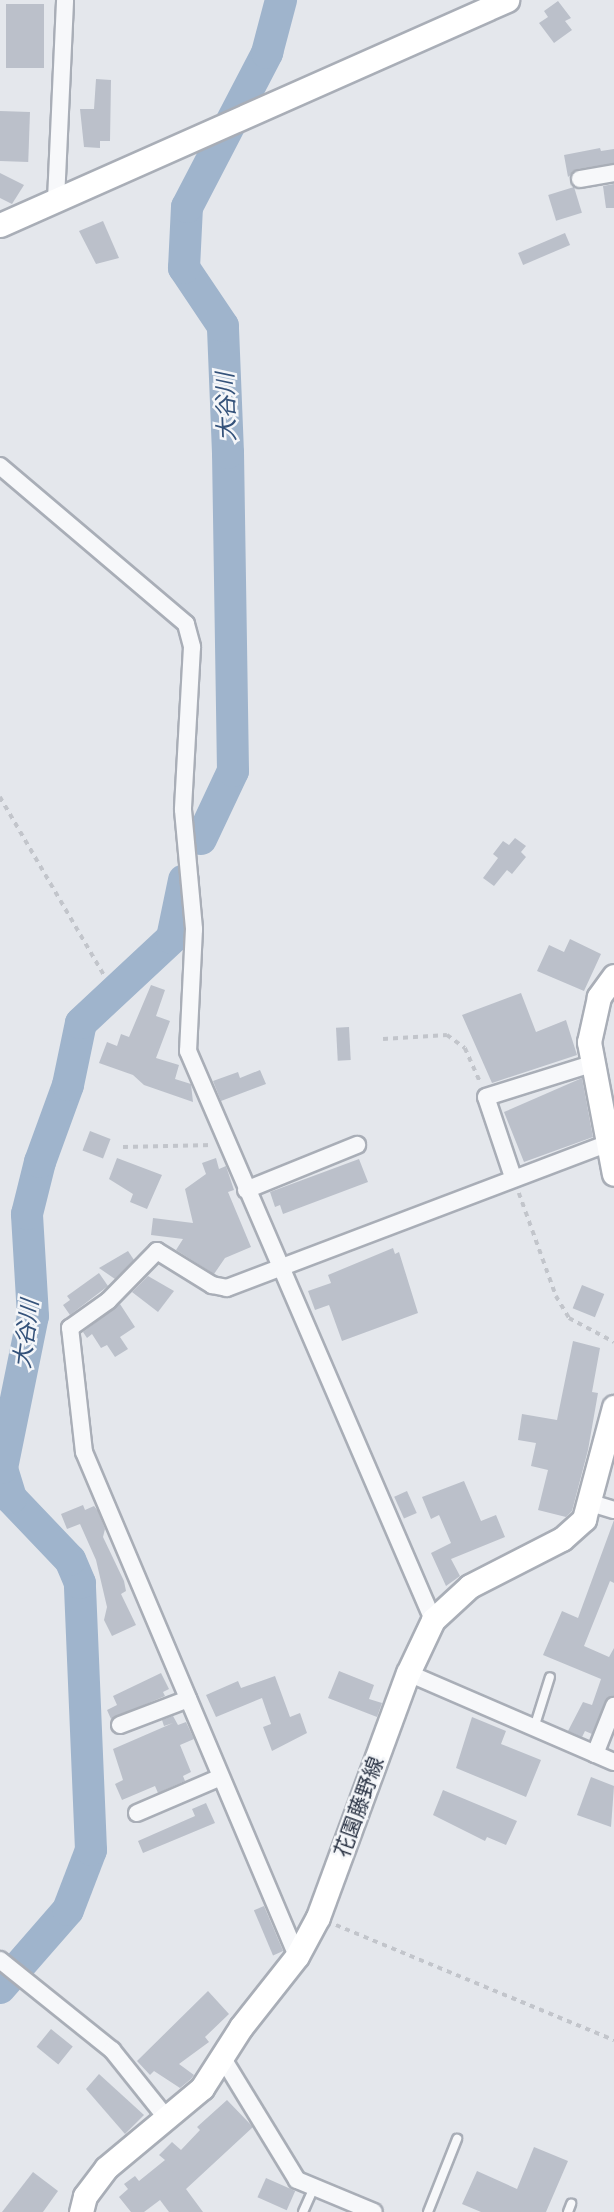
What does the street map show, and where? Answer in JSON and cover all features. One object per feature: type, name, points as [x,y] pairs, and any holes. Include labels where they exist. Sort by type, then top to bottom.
[{"type":"main road","points":[[0,225],[506,0]]},
{"type":"main road","points":[[614,976],[599,997],[591,1021],[591,1063],[614,1174]]},
{"type":"main road","name":"花園藤野線","points":[[81,2212],[85,2196],[106,2168],[168,2120],[202,2088],[297,1956],[318,1917],[408,1673],[433,1620],[471,1586],[575,1529],[591,1503],[614,1407]]},
{"type":"street","points":[[56,200],[65,0]]},
{"type":"street","points":[[580,179],[614,173]]},
{"type":"street","points":[[0,467],[186,625],[192,647],[183,810],[194,929],[188,1051],[433,1620]]},
{"type":"street","points":[[513,1177],[486,1097],[591,1063]]},
{"type":"street","points":[[297,1956],[84,1452],[70,1328],[108,1301],[157,1251],[212,1285],[227,1288],[282,1270],[513,1177],[607,1144]]},
{"type":"street","points":[[246,1190],[357,1145]]},
{"type":"street","points":[[591,1503],[614,1510]]},
{"type":"street","points":[[408,1673],[614,1762]]},
{"type":"street","points":[[120,1725],[188,1699]]},
{"type":"street","points":[[595,1754],[614,1706]]},
{"type":"street","points":[[137,1813],[221,1777]]},
{"type":"street","points":[[5,1963],[112,2050],[168,2120]]},
{"type":"street","points":[[222,2057],[297,2180],[374,2212]]},
{"type":"lane","points":[[534,1728],[550,1677]]},
{"type":"lane","points":[[428,2212],[457,2139]]},
{"type":"lane","points":[[303,2212],[314,2187]]},
{"type":"path","points":[[0,797],[105,977]]},
{"type":"path","points":[[383,1039],[447,1035],[465,1048],[486,1097]]},
{"type":"path","points":[[123,1147],[226,1144]]},
{"type":"path","points":[[513,1177],[556,1296],[569,1318],[614,1342]]},
{"type":"path","points":[[318,1917],[614,2040]]},
{"type":"building","points":[[558,1],[571,18],[565,21],[572,30],[554,43],[539,23],[548,17],[544,11]]},
{"type":"building","points":[[6,4],[44,4],[44,68],[6,68]]},
{"type":"building","points":[[96,79],[111,80],[110,141],[100,141],[100,148],[84,147],[80,109],[94,109]]},
{"type":"building","points":[[0,111],[30,112],[28,162],[0,161]]},
{"type":"building","points":[[600,148],[601,151],[614,149],[614,163],[578,169],[568,177],[564,155]]},
{"type":"building","points":[[0,173],[24,185],[12,204],[0,198]]},
{"type":"building","points":[[614,184],[614,208],[606,208],[603,186]]},
{"type":"building","points":[[574,187],[582,213],[556,221],[548,195]]},
{"type":"building","points":[[103,221],[119,258],[96,264],[79,231]]},
{"type":"building","points":[[565,233],[570,245],[523,265],[518,253]]},
{"type":"building","points":[[515,838],[526,846],[521,852],[526,857],[512,874],[507,870],[494,886],[483,878],[498,858],[493,854],[503,841],[509,845]]},
{"type":"building","points":[[570,939],[601,954],[584,991],[537,971],[549,945],[564,952]]},
{"type":"building","points":[[151,985],[165,990],[156,1016],[170,1021],[156,1058],[179,1065],[175,1079],[191,1084],[193,1102],[144,1085],[133,1075],[99,1063],[107,1042],[117,1046],[121,1034],[129,1037]]},
{"type":"building","points":[[521,993],[536,1032],[566,1020],[577,1055],[492,1083],[462,1015]]},
{"type":"building","points":[[349,1027],[351,1060],[338,1061],[336,1028]]},
{"type":"building","points":[[260,1070],[266,1084],[221,1101],[213,1081],[238,1072],[240,1078]]},
{"type":"building","points":[[582,1078],[593,1137],[524,1162],[504,1112]]},
{"type":"building","points":[[90,1131],[111,1139],[103,1158],[82,1151]]},
{"type":"building","points":[[117,1158],[162,1175],[147,1209],[130,1202],[133,1194],[109,1179]]},
{"type":"building","points":[[216,1158],[219,1169],[226,1166],[234,1190],[228,1192],[251,1247],[225,1258],[214,1274],[176,1250],[183,1239],[151,1235],[153,1218],[193,1223],[185,1189],[206,1174],[202,1163]]},
{"type":"building","points":[[359,1159],[368,1182],[283,1214],[280,1205],[275,1207],[270,1192]]},
{"type":"building","points":[[393,1248],[395,1254],[399,1252],[418,1313],[342,1341],[329,1305],[315,1310],[308,1291],[331,1283],[328,1275]]},
{"type":"building","points":[[128,1251],[134,1260],[115,1279],[99,1268]]},
{"type":"building","points":[[99,1273],[108,1286],[70,1315],[63,1305],[70,1300],[67,1296]]},
{"type":"building","points":[[148,1276],[174,1291],[158,1312],[132,1292]]},
{"type":"building","points":[[582,1285],[604,1294],[595,1317],[573,1308]]},
{"type":"building","points":[[120,1304],[135,1327],[120,1337],[128,1349],[115,1357],[107,1345],[101,1348],[92,1334],[87,1338],[83,1332]]},
{"type":"building","points":[[573,1341],[600,1348],[592,1392],[598,1393],[588,1450],[572,1511],[566,1517],[538,1510],[548,1470],[531,1466],[536,1443],[518,1440],[522,1414],[557,1420]]},
{"type":"building","points":[[464,1481],[481,1521],[496,1515],[505,1537],[451,1559],[460,1576],[446,1586],[431,1553],[451,1543],[439,1515],[431,1519],[422,1497]]},
{"type":"building","points":[[407,1491],[417,1513],[404,1519],[394,1497]]},
{"type":"building","points":[[83,1505],[85,1510],[94,1506],[98,1511],[105,1529],[103,1537],[124,1581],[126,1591],[121,1594],[136,1625],[112,1636],[104,1620],[107,1607],[96,1560],[80,1524],[67,1529],[61,1514]]},
{"type":"building","points":[[614,1520],[614,1583],[610,1581],[584,1646],[609,1657],[614,1648],[614,1696],[605,1702],[592,1734],[585,1731],[582,1737],[568,1731],[583,1702],[592,1705],[601,1679],[543,1655],[562,1611],[578,1618]]},
{"type":"building","points":[[339,1671],[374,1685],[369,1699],[382,1703],[377,1717],[328,1698]]},
{"type":"building","points":[[161,1673],[169,1689],[163,1692],[165,1696],[111,1719],[107,1710],[117,1705],[113,1696]]},
{"type":"building","points":[[275,1676],[290,1717],[300,1713],[307,1733],[272,1751],[263,1727],[271,1724],[262,1698],[216,1717],[206,1695],[238,1681],[241,1688]]},
{"type":"building","points":[[173,1716],[178,1725],[186,1722],[194,1739],[180,1745],[191,1772],[183,1776],[185,1781],[158,1793],[155,1786],[122,1800],[115,1784],[123,1780],[113,1749],[173,1723],[164,1726],[162,1720]]},
{"type":"building","points":[[472,1717],[506,1731],[501,1744],[541,1760],[526,1797],[456,1768]]},
{"type":"building","points":[[591,1777],[614,1786],[611,1827],[577,1815]]},
{"type":"building","points":[[443,1790],[517,1821],[506,1845],[487,1837],[485,1841],[433,1815]]},
{"type":"building","points":[[206,1803],[215,1823],[143,1853],[138,1841],[195,1816],[192,1809]]},
{"type":"building","points":[[264,1906],[283,1951],[273,1955],[254,1910]]},
{"type":"building","points":[[208,1991],[229,2014],[205,2037],[209,2042],[179,2064],[194,2075],[180,2088],[154,2071],[150,2075],[137,2061]]},
{"type":"building","points":[[51,2029],[73,2047],[58,2064],[37,2047]]},
{"type":"building","points":[[99,2074],[144,2115],[125,2134],[86,2089]]},
{"type":"building","points":[[227,2100],[253,2127],[186,2189],[203,2212],[169,2212],[160,2200],[144,2212],[131,2212],[119,2197],[128,2189],[124,2184],[135,2176],[139,2181],[165,2160],[159,2155],[172,2142],[181,2150],[200,2130],[197,2127]]},
{"type":"building","points":[[534,2147],[568,2161],[546,2212],[481,2212],[462,2204],[477,2171],[517,2189]]},
{"type":"building","points":[[33,2172],[58,2191],[43,2212],[2,2212]]},
{"type":"building","points":[[266,2178],[295,2191],[287,2210],[257,2197]]},
{"type":"waterway","name":"大谷川","points":[[201,839],[233,771],[228,453],[223,326],[184,268],[187,207],[267,53],[281,0]]},
{"type":"waterway","name":"大谷川","points":[[0,1988],[68,1910],[91,1850],[80,1583],[70,1560],[11,1498],[2,1468],[33,1316],[27,1214],[40,1162],[68,1085],[81,1023],[172,938],[184,880]]}]
